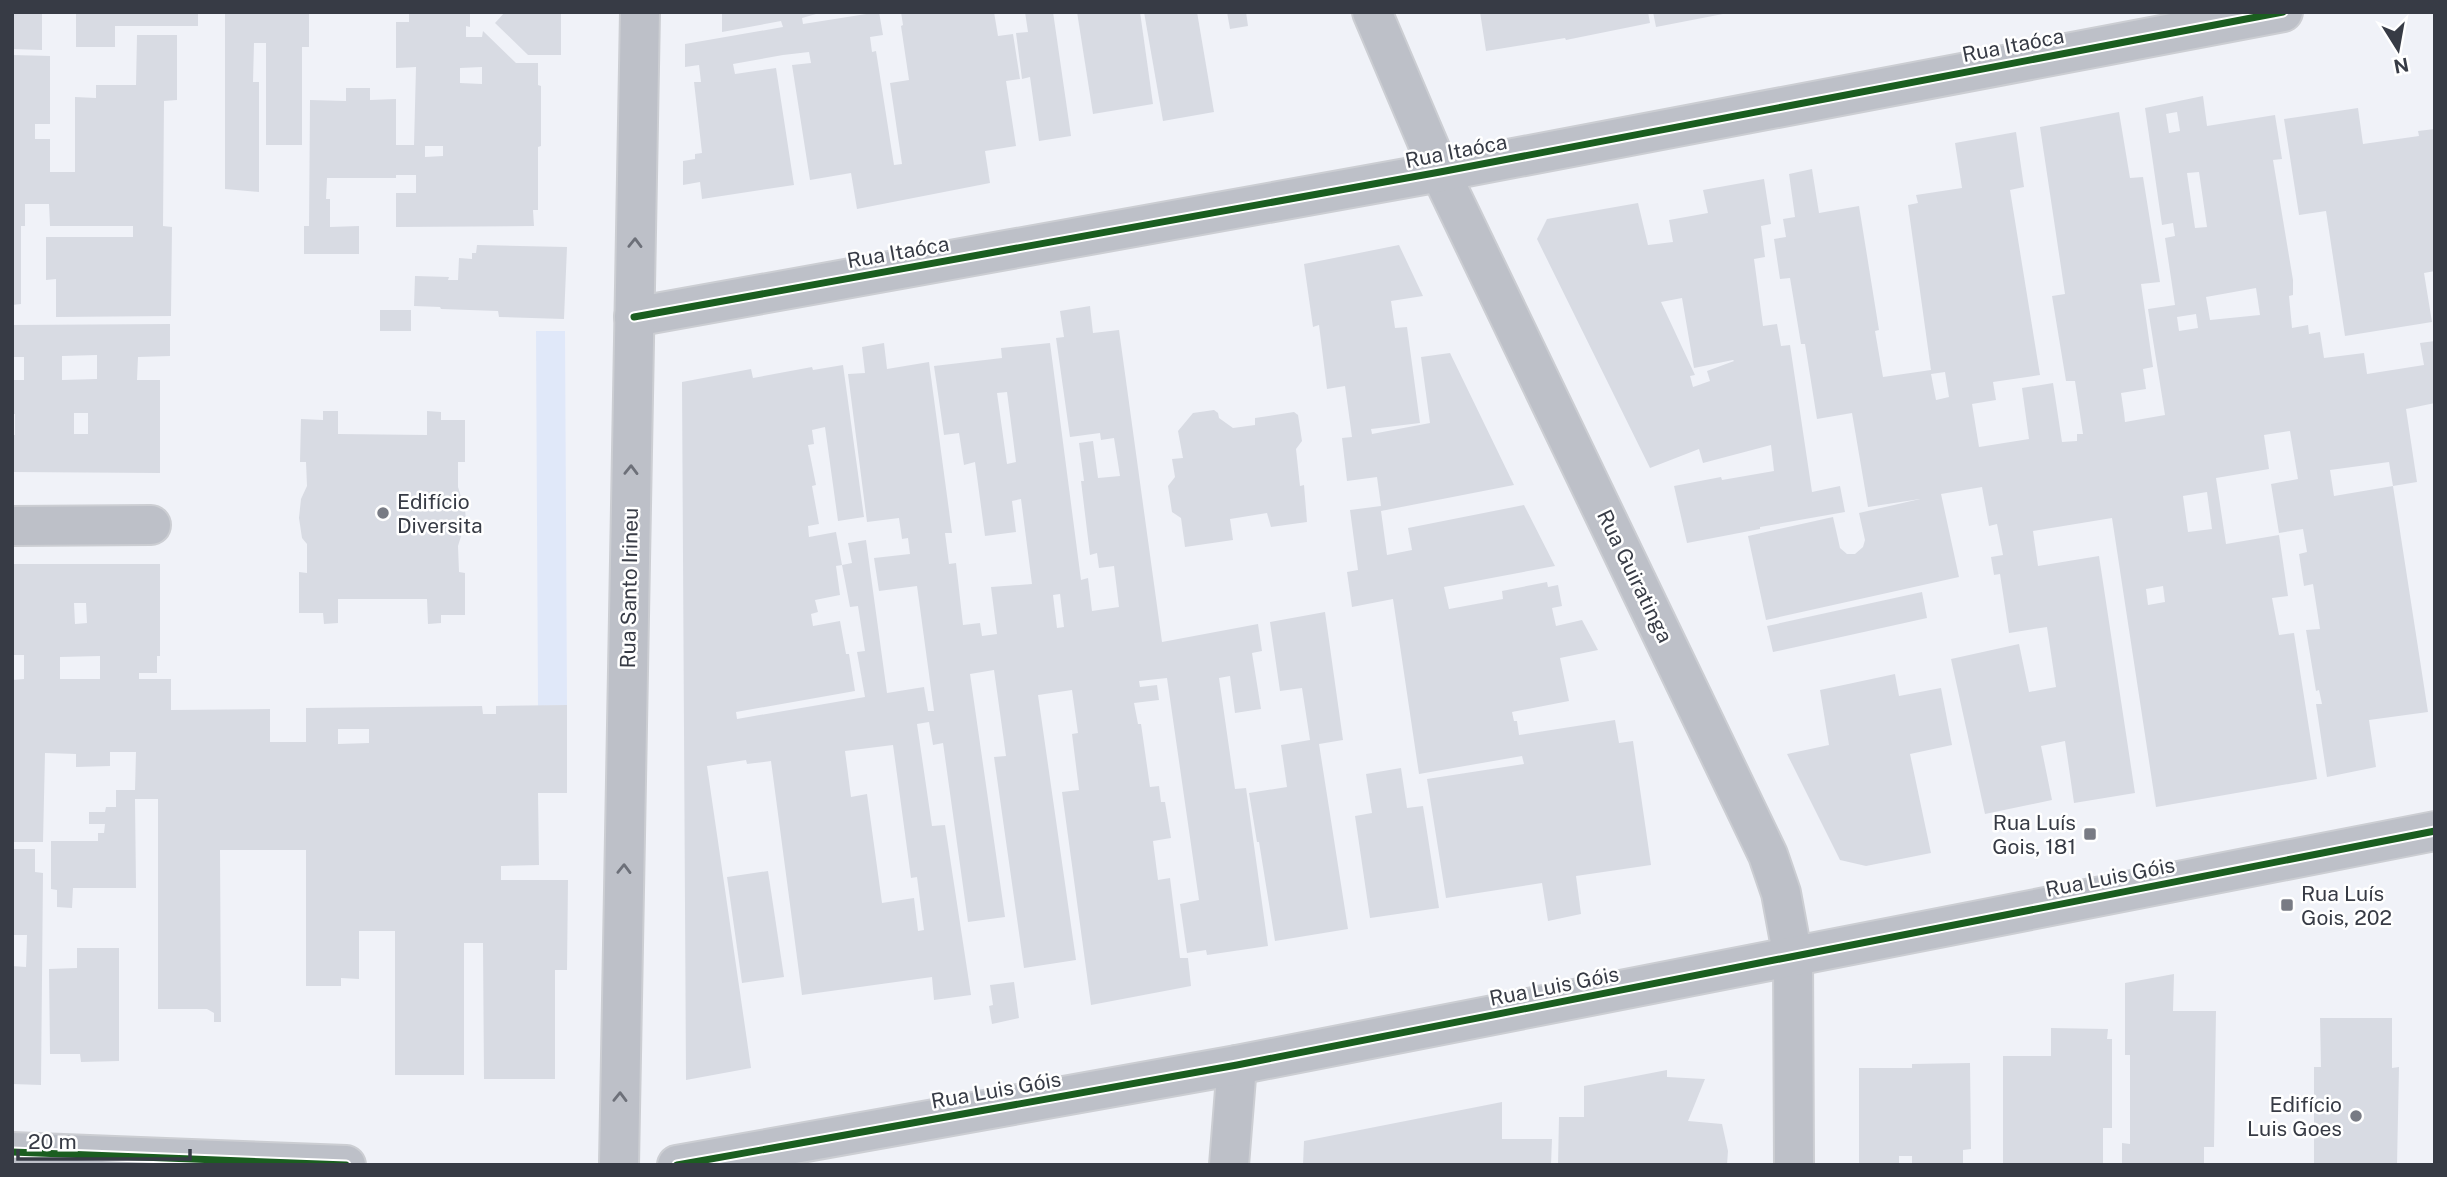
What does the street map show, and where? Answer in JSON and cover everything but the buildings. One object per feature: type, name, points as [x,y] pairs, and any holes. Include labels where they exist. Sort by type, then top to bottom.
[{"type":"street","name":"Rua Santo Irineu","points":[[619,1165],[640,12]]},
{"type":"street","name":"Rua Guiratinga","points":[[1372,12],[1440,172],[1768,855],[1781,893],[1793,958],[1794,1165]]},
{"type":"street","name":"Rua Itaóca","points":[[634,317],[1440,172],[2283,12]]},
{"type":"street","points":[[12,526],[151,525]]},
{"type":"street","name":"Rua Luis Góis","points":[[677,1165],[1237,1065],[2435,831]]},
{"type":"street","points":[[1229,1165],[1237,1065]]},
{"type":"street","points":[[12,1152],[346,1165]]},
{"type":"shaded area","points":[[536,331],[565,331],[567,705],[538,706]]},
{"type":"cycle path","points":[[634,317],[1440,172],[2283,12]]},
{"type":"cycle path","points":[[677,1165],[1237,1065],[2435,831]]},
{"type":"cycle path","points":[[12,1152],[346,1165]]},
{"type":"place","name":"Edifício Diversita","points":[[383,513]]},
{"type":"place","name":"Rua Luís Gois, 181","points":[[2090,834]]},
{"type":"place","name":"Rua Luís Gois, 202","points":[[2287,905]]},
{"type":"place","name":"Edifício Luis Goes","points":[[2356,1116]]}]
